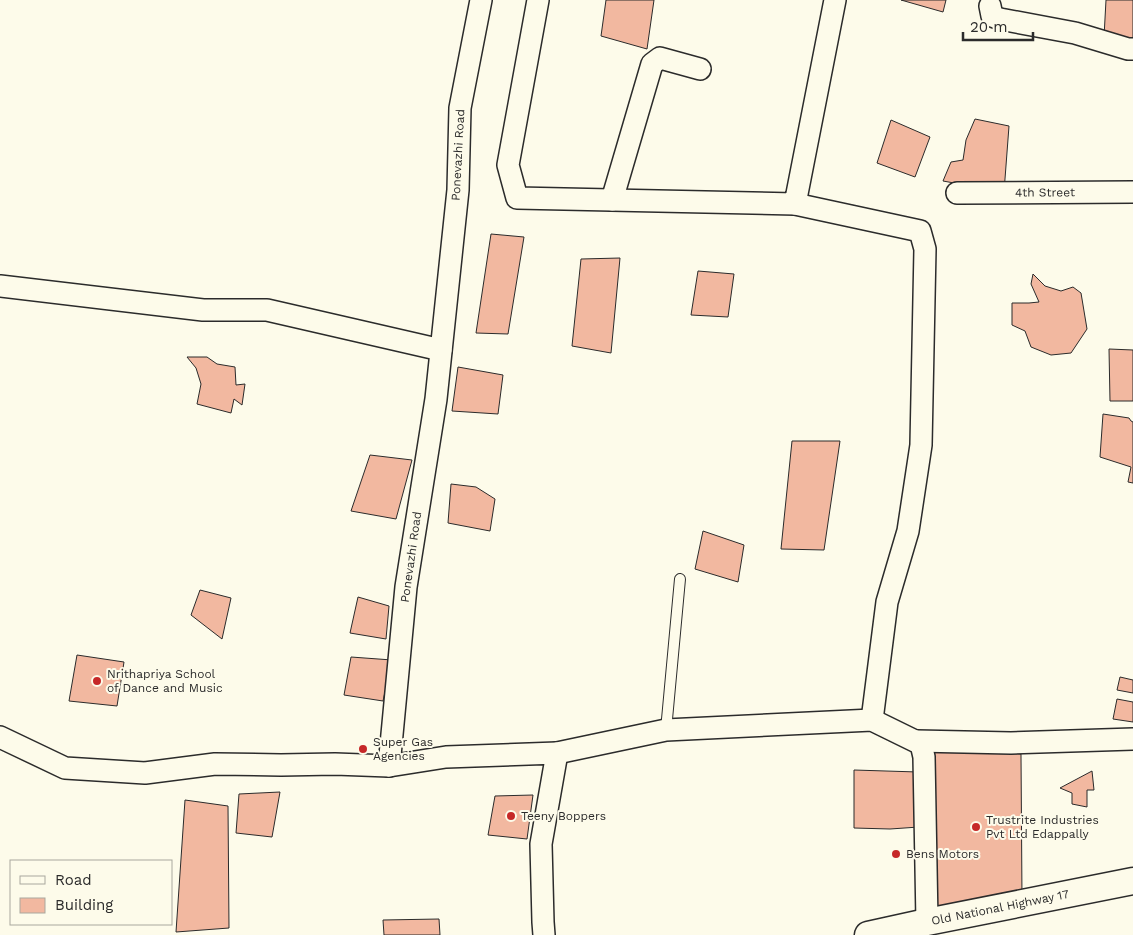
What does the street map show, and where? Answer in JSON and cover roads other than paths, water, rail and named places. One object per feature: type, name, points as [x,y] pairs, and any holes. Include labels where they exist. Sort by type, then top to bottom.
[{"type":"street","name":"Ponevazhi Road","points":[[389,766],[406,587],[436,399],[458,190],[460,108],[481,0]]},
{"type":"street","points":[[538,0],[508,165],[517,198],[795,204],[920,231],[925,249],[921,445],[908,531],[887,602],[872,720]]},
{"type":"street","points":[[795,204],[835,0]]},
{"type":"street","points":[[990,6],[992,16],[1000,19],[1074,33],[1133,49]]},
{"type":"street","points":[[612,200],[652,64],[660,58],[700,69]]},
{"type":"street","name":"4th Street","points":[[957,193],[1133,192]]},
{"type":"street","points":[[0,286],[203,310],[267,310],[441,350]]},
{"type":"street","points":[[0,737],[64,768],[145,773],[215,764],[389,766],[446,757],[557,753],[666,730],[872,720],[921,744],[924,757],[927,922]]},
{"type":"street","points":[[917,741],[1011,743],[1133,739]]},
{"type":"street","points":[[544,935],[541,844],[557,753]]},
{"type":"street","name":"Old National Highway 17","points":[[868,935],[1133,881]]},
{"type":"lane","points":[[666,730],[680,579]]},
{"type":"place","name":"Nrithapriya School of Dance and Music","points":[[97,681]]},
{"type":"place","name":"Super Gas Agencies","points":[[363,749]]},
{"type":"place","name":"Teeny Boppers","points":[[511,816]]},
{"type":"place","name":"Trustrite Industries Pvt Ltd Edappally","points":[[976,827]]},
{"type":"place","name":"Bens Motors","points":[[896,854]]}]
